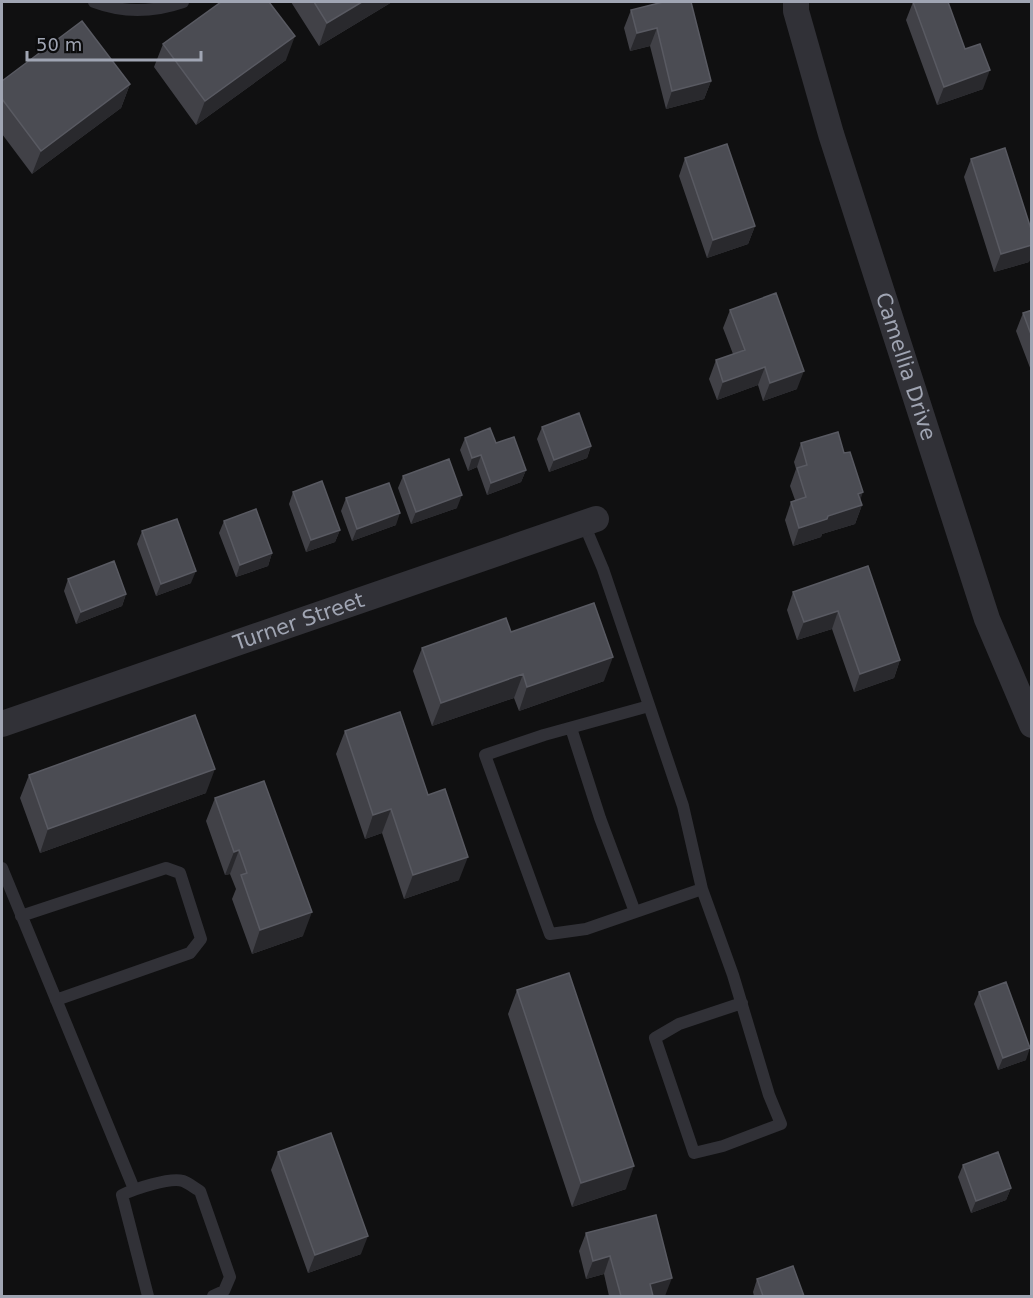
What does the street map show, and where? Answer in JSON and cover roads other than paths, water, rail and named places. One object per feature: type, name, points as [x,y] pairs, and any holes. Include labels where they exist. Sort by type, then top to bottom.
[{"type":"street","name":"Camellia Drive","points":[[796,2],[796,11],[831,134],[987,619],[1032,725]]},
{"type":"street","name":"Turner Street","points":[[2,724],[590,521]]},
{"type":"lane","points":[[94,2],[120,9],[139,10],[156,9],[183,2]]},
{"type":"lane","points":[[590,521],[603,569],[683,806],[702,889],[733,975],[742,1004],[769,1095],[781,1124],[723,1146],[694,1153],[655,1038],[679,1024],[742,1004]]},
{"type":"lane","points":[[649,706],[544,735],[485,755],[550,934],[586,929],[702,889]]},
{"type":"lane","points":[[571,728],[600,818],[635,912]]},
{"type":"lane","points":[[2,868],[134,1189]]},
{"type":"lane","points":[[21,915],[166,868],[180,873],[201,939],[190,953],[56,1000]]},
{"type":"lane","points":[[148,1296],[122,1195],[153,1184],[181,1180],[200,1191],[230,1277],[224,1291],[213,1296]]}]
